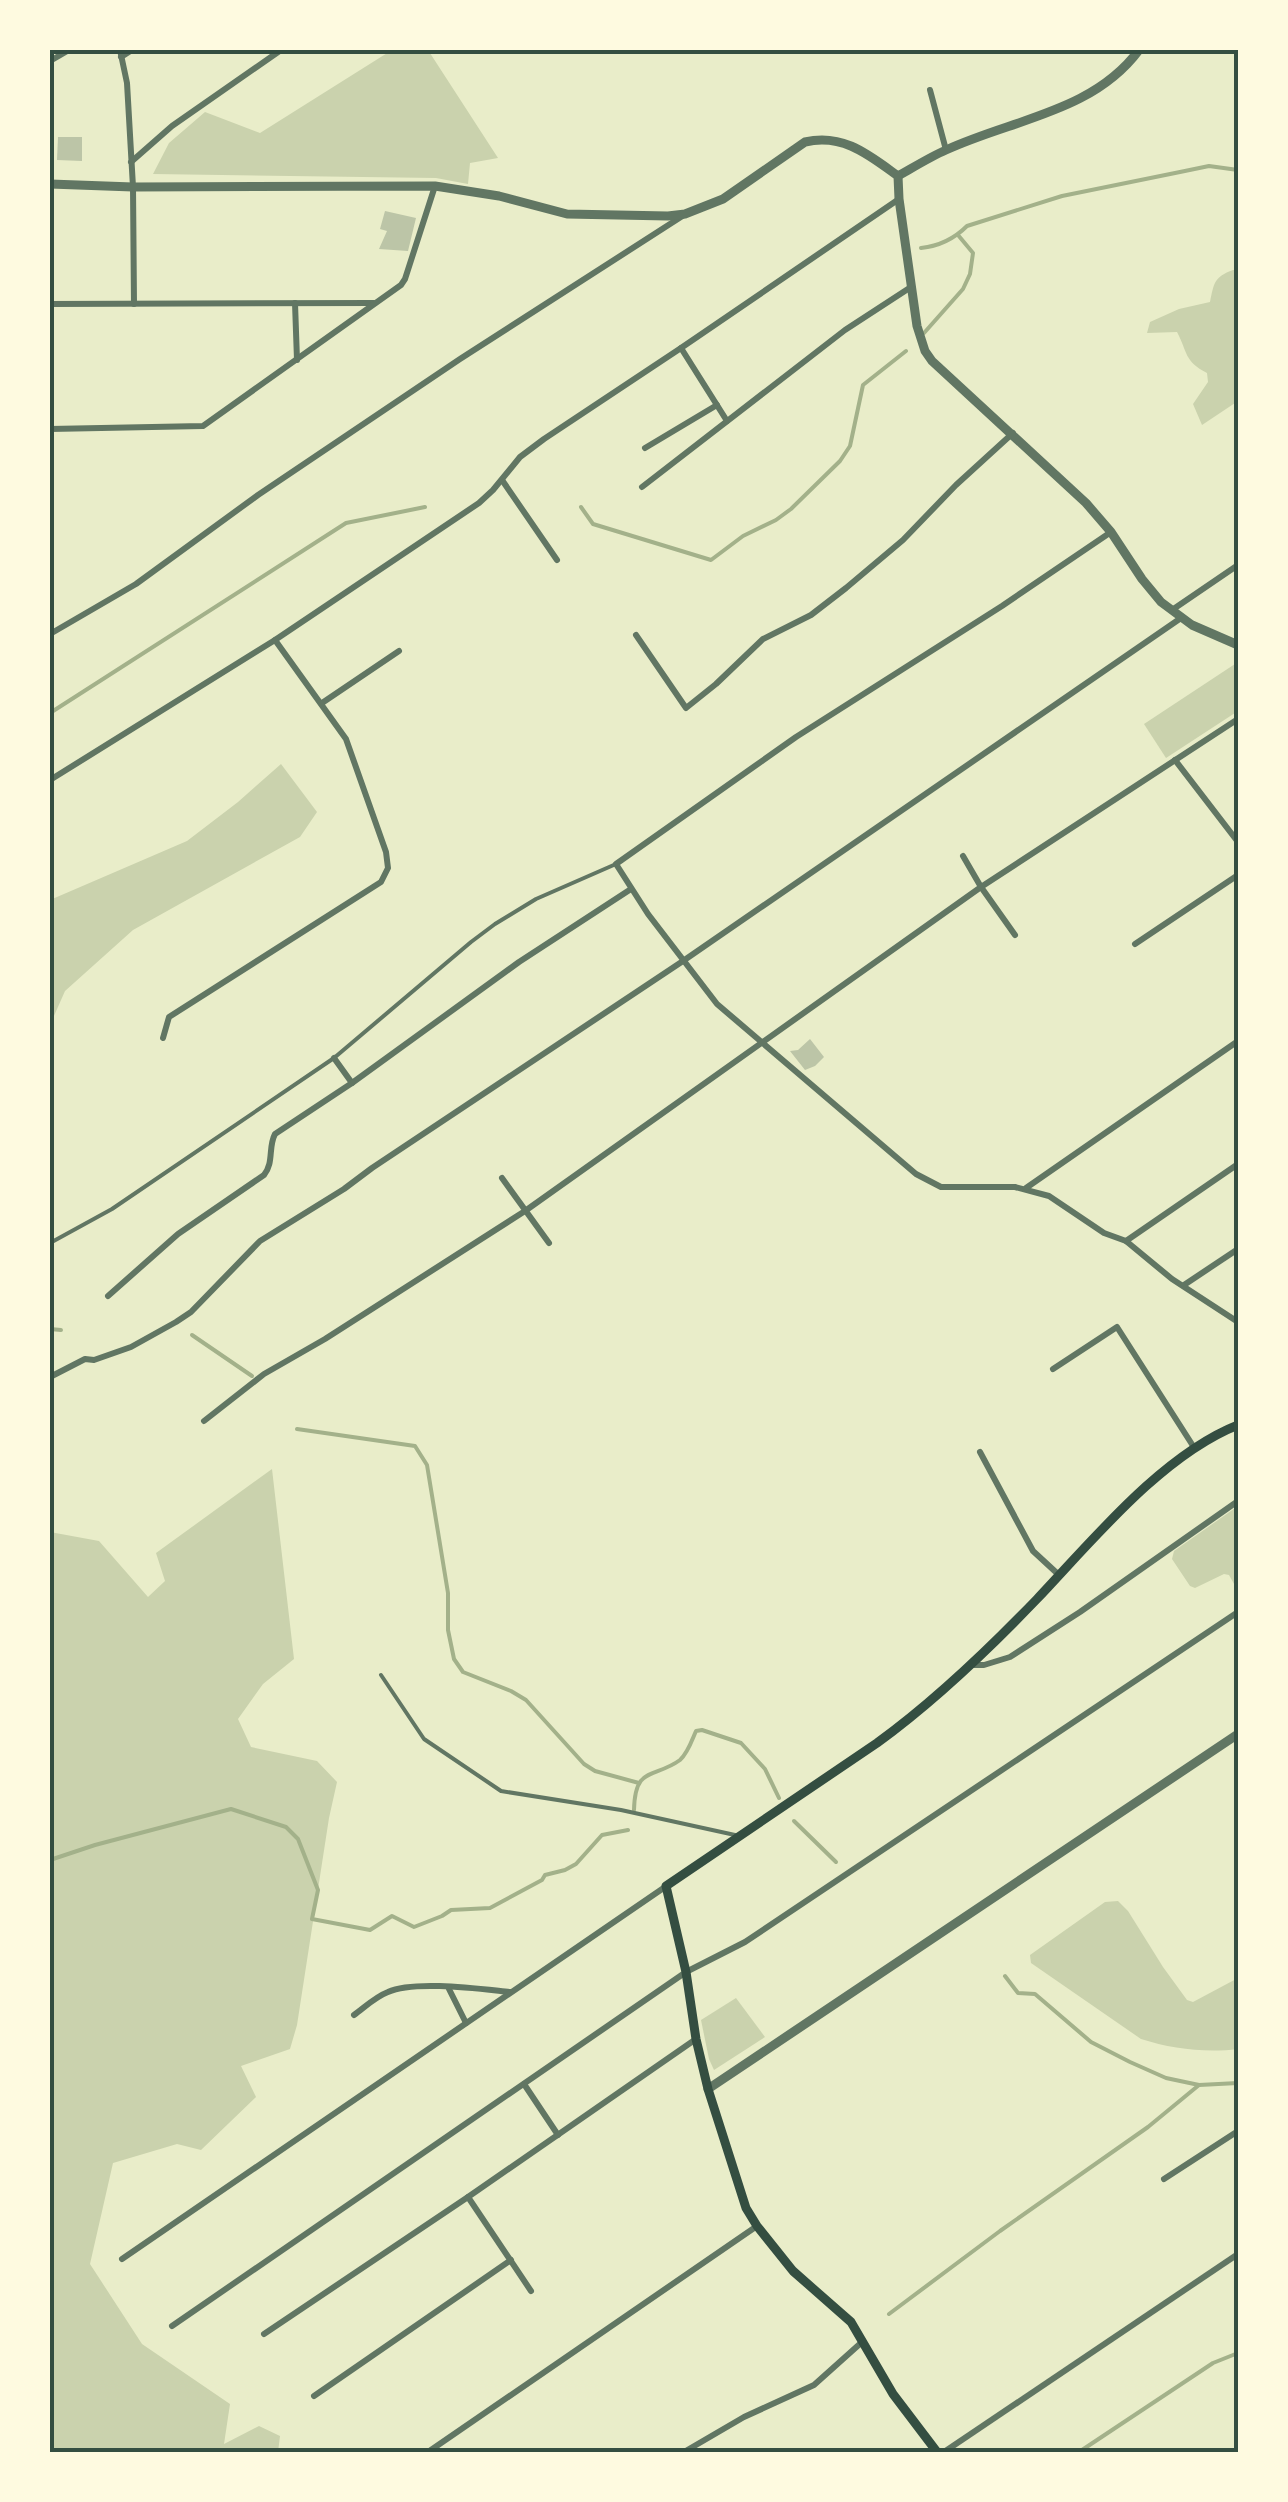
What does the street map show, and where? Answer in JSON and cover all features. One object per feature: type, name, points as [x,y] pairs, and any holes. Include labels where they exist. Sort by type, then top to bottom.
[{"type":"main road","points":[[941,2452],[893,2394],[851,2322],[793,2270],[757,2226],[742,2197],[708,2090],[666,1886],[893,1732],[970,1665],[1124,1507],[1213,1436],[1238,1426]]},
{"type":"street","points":[[50,61],[69,50]]},
{"type":"street","points":[[132,50],[121,54],[127,83],[133,188],[134,304]]},
{"type":"street","points":[[131,162],[172,126],[281,50]]},
{"type":"street","points":[[898,176],[946,150],[1082,99],[1118,74],[1139,50]]},
{"type":"street","points":[[930,90],[946,150]]},
{"type":"street","points":[[50,634],[136,584],[273,484],[685,214],[723,198],[790,151],[820,138],[854,146],[898,176],[916,326],[924,350],[1086,503],[1161,602],[1181,618],[1238,645]]},
{"type":"street","points":[[50,184],[133,188],[435,186],[499,196],[567,214],[685,214]]},
{"type":"street","points":[[50,429],[203,426],[401,286],[435,186]]},
{"type":"street","points":[[50,780],[275,640],[479,503],[515,462],[544,439],[899,198]]},
{"type":"street","points":[[642,487],[844,330],[912,287]]},
{"type":"street","points":[[295,303],[296,360]]},
{"type":"street","points":[[50,304],[376,304]]},
{"type":"street","points":[[682,348],[727,420]]},
{"type":"street","points":[[645,448],[717,405]]},
{"type":"street","points":[[636,636],[686,708],[762,639],[810,615],[846,588],[903,540],[1013,433]]},
{"type":"street","points":[[502,480],[557,560]]},
{"type":"street","points":[[1111,532],[780,748],[616,864],[682,961],[724,1011],[925,1180],[952,1188],[1025,1188],[1058,1200],[1104,1233],[1126,1241],[1159,1269],[1238,1322]]},
{"type":"street","points":[[1171,611],[1238,565]]},
{"type":"street","points":[[50,1377],[85,1359],[94,1360],[132,1347],[191,1312],[260,1241],[344,1189],[682,961],[1181,618]]},
{"type":"street","points":[[163,1038],[169,1017],[386,876],[388,860],[346,739],[275,640]]},
{"type":"street","points":[[322,703],[399,651]]},
{"type":"street","points":[[204,1421],[264,1374],[524,1211],[981,886],[1238,719]]},
{"type":"street","points":[[1175,760],[1238,842]]},
{"type":"street","points":[[963,856],[1015,935]]},
{"type":"street","points":[[1135,944],[1238,875]]},
{"type":"street","points":[[108,1296],[171,1239],[264,1175],[270,1166],[275,1134],[519,962],[631,889]]},
{"type":"street","points":[[1025,1188],[1238,1041]]},
{"type":"street","points":[[334,1058],[352,1083]]},
{"type":"street","points":[[1126,1241],[1238,1164]]},
{"type":"street","points":[[502,1178],[549,1243]]},
{"type":"street","points":[[1184,1285],[1238,1250]]},
{"type":"street","points":[[1053,1370],[1118,1327],[1195,1449]]},
{"type":"street","points":[[980,1452],[1033,1551],[1059,1576]]},
{"type":"street","points":[[970,1665],[1010,1658],[1238,1500]]},
{"type":"street","points":[[172,2326],[686,1972],[745,1942],[1238,1612]]},
{"type":"street","points":[[708,2090],[1238,1734]]},
{"type":"street","points":[[122,2259],[666,1886]]},
{"type":"street","points":[[448,1988],[466,2023]]},
{"type":"street","points":[[354,2016],[386,1992],[397,1989],[512,1992]]},
{"type":"street","points":[[264,2334],[696,2040]]},
{"type":"street","points":[[524,2084],[558,2135]]},
{"type":"street","points":[[1164,2178],[1238,2131]]},
{"type":"street","points":[[468,2197],[531,2291]]},
{"type":"street","points":[[428,2452],[757,2226]]},
{"type":"street","points":[[941,2452],[1238,2254]]},
{"type":"street","points":[[314,2396],[510,2260]]},
{"type":"street","points":[[688,2451],[744,2417],[814,2384],[863,2341]]},
{"type":"lane","points":[[50,1244],[112,1209],[334,1058],[496,924],[536,899],[616,864]]},
{"type":"lane","points":[[381,1675],[424,1738],[501,1791],[621,1810],[740,1836]]},
{"type":"green space","points":[[392,50],[428,50],[498,158],[470,163],[468,184],[436,178],[153,174],[169,143],[205,112],[260,133]]},
{"type":"green space","points":[[1238,270],[1238,401],[1202,425],[1193,404],[1208,382],[1207,373],[1190,360],[1177,332],[1147,333],[1150,322],[1179,309],[1210,302],[1216,282]]},
{"type":"green space","points":[[1238,662],[1238,711],[1166,758],[1144,724]]},
{"type":"green space","points":[[281,764],[317,812],[300,837],[133,930],[65,991],[50,1025],[50,900],[187,841]]},
{"type":"green space","points":[[272,1469],[294,1659],[263,1684],[238,1719],[251,1747],[317,1761],[337,1782],[297,2025],[290,2049],[241,2066],[256,2097],[201,2150],[177,2144],[113,2163],[90,2264],[142,2344],[230,2404],[224,2444],[259,2426],[280,2436],[278,2452],[50,2452],[50,1532],[99,1541],[148,1597],[165,1581],[156,1553]]},
{"type":"green space","points":[[1238,1506],[1238,1591],[1229,1575],[1224,1574],[1195,1588],[1190,1586],[1172,1559],[1174,1551]]},
{"type":"green space","points":[[1118,1901],[1187,2000],[1193,2002],[1238,1978],[1238,2049],[1189,2049],[1141,2039],[1031,1963],[1030,1955],[1105,1902]]},
{"type":"green space","points":[[736,1998],[765,2037],[714,2070],[701,2020]]},
{"type":"building","points":[[58,137],[82,137],[82,161],[57,160]]},
{"type":"building","points":[[385,211],[416,218],[408,251],[379,249],[387,231],[380,229]]},
{"type":"building","points":[[810,1039],[824,1057],[805,1070],[790,1051],[798,1050]]},
{"type":"waterway","points":[[921,248],[946,241],[967,226],[1062,196],[1209,166],[1238,170]]},
{"type":"waterway","points":[[924,333],[963,289],[970,274],[973,253],[958,235]]},
{"type":"waterway","points":[[581,507],[593,524],[711,560],[743,536],[791,509],[840,461],[850,446],[863,385],[906,351]]},
{"type":"waterway","points":[[50,713],[346,523],[425,507]]},
{"type":"waterway","points":[[50,1329],[61,1330]]},
{"type":"waterway","points":[[192,1335],[252,1376]]},
{"type":"waterway","points":[[297,1429],[415,1446],[427,1465],[448,1593],[448,1630],[454,1659],[463,1672],[526,1700],[584,1764],[595,1771],[639,1783]]},
{"type":"waterway","points":[[634,1810],[642,1779],[680,1760],[696,1731],[702,1730],[741,1743],[765,1769],[779,1798]]},
{"type":"waterway","points":[[50,1860],[231,1809],[286,1827],[298,1839],[318,1890],[312,1919],[370,1930],[392,1916],[414,1927],[451,1910],[490,1908],[545,1875],[576,1864],[602,1835],[628,1830]]},
{"type":"waterway","points":[[794,1821],[836,1862]]},
{"type":"waterway","points":[[1005,1976],[1018,1993],[1035,1994],[1091,2042],[1130,2062],[1166,2078],[1199,2085],[1238,2083]]},
{"type":"waterway","points":[[889,2314],[1148,2127],[1199,2085]]},
{"type":"waterway","points":[[1079,2452],[1213,2363],[1238,2353]]}]
